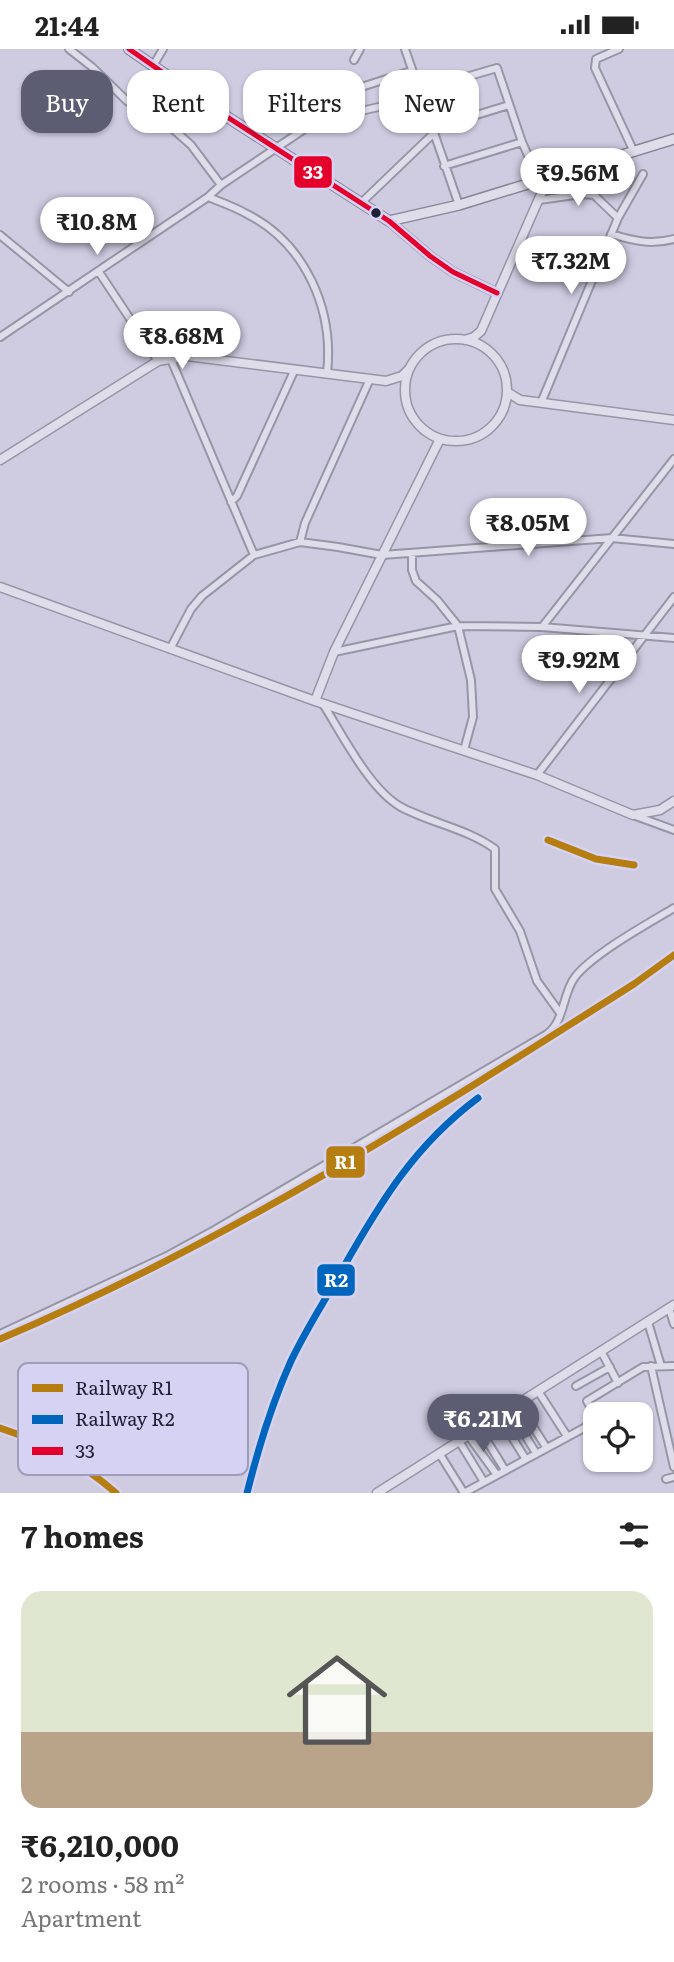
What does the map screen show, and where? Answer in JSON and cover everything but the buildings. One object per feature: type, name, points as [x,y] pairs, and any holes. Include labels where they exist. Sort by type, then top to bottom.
[{"type":"main road","points":[[129,49],[390,221],[458,205],[674,139]]},
{"type":"street","points":[[69,49],[127,101],[174,130],[191,145],[221,185]]},
{"type":"street","points":[[153,65],[163,49]]},
{"type":"street","points":[[354,60],[360,49]]},
{"type":"street","points":[[405,49],[411,70]]},
{"type":"street","points":[[619,49],[600,55],[596,59],[595,68],[634,152]]},
{"type":"street","points":[[386,381],[402,376],[422,352],[433,345],[445,340],[465,340],[481,331],[539,200],[544,179],[522,142],[497,68],[479,73]]},
{"type":"street","points":[[479,116],[509,105]]},
{"type":"street","points":[[0,337],[99,272],[306,128],[326,119],[379,107]]},
{"type":"street","points":[[361,203],[431,133]]},
{"type":"street","points":[[432,133],[458,205]]},
{"type":"street","points":[[444,166],[522,142]]},
{"type":"street","points":[[541,403],[618,218],[643,174]]},
{"type":"street","points":[[539,200],[594,195],[618,218]]},
{"type":"street","points":[[208,197],[249,214],[262,223],[279,236],[301,263],[323,308],[329,352],[327,373]]},
{"type":"street","points":[[390,221],[453,272],[497,293]]},
{"type":"street","points":[[611,234],[644,243],[661,243],[674,239]]},
{"type":"street","points":[[0,235],[69,292]]},
{"type":"street","points":[[99,272],[158,361]]},
{"type":"street","points":[[481,331],[485,348]]},
{"type":"street","points":[[0,460],[158,361],[187,356],[386,381],[405,394],[413,419],[428,433],[440,439],[459,441],[479,436],[495,423],[504,406],[507,392],[502,367],[485,348],[465,340]]},
{"type":"street","points":[[170,357],[254,555]]},
{"type":"street","points":[[405,394],[410,368]]},
{"type":"street","points":[[231,502],[237,496],[295,369]]},
{"type":"street","points":[[299,543],[305,523],[370,379]]},
{"type":"street","points":[[507,392],[520,400],[674,420]]},
{"type":"street","points":[[504,406],[520,400]]},
{"type":"street","points":[[319,702],[334,652],[440,439]]},
{"type":"street","points":[[542,627],[674,459]]},
{"type":"street","points":[[170,649],[196,602],[254,555],[299,543],[382,555],[612,538],[674,544]]},
{"type":"street","points":[[412,554],[412,570],[416,581],[437,600],[458,627],[471,680],[473,717],[464,750]]},
{"type":"street","points":[[0,587],[319,702],[537,775],[674,830]]},
{"type":"street","points":[[537,775],[674,597]]},
{"type":"street","points":[[334,652],[458,627],[542,627],[674,638]]},
{"type":"street","points":[[319,702],[359,762],[385,794],[400,807],[445,824],[495,849],[495,889],[520,931],[537,981],[560,1013]]},
{"type":"street","points":[[633,815],[660,810],[674,801]]},
{"type":"street","points":[[0,1334],[169,1255],[211,1232],[547,1034],[554,1029],[572,980],[584,965],[674,908]]},
{"type":"street","points":[[377,1493],[390,1490],[439,1453],[672,1307],[674,1324]]},
{"type":"street","points":[[648,1322],[661,1366]]},
{"type":"street","points":[[601,1351],[618,1383]]},
{"type":"street","points":[[651,1366],[674,1467]]},
{"type":"street","points":[[588,1402],[643,1367],[674,1366]]},
{"type":"street","points":[[576,1387],[610,1367]]},
{"type":"street","points":[[538,1391],[567,1436]]},
{"type":"street","points":[[519,1403],[546,1447]]},
{"type":"street","points":[[509,1409],[536,1453]]},
{"type":"street","points":[[499,1416],[525,1458]]},
{"type":"street","points":[[479,1428],[505,1470]]},
{"type":"street","points":[[439,1453],[464,1493],[583,1428]]},
{"type":"street","points":[[468,1435],[498,1475]]},
{"type":"street","points":[[459,1441],[484,1482]]},
{"type":"rail line","name":"R1","points":[[548,840],[596,859],[634,865]]},
{"type":"rail line","name":"R1","points":[[0,1339],[165,1262],[324,1175],[557,1033],[674,955]]},
{"type":"rail line","name":"R2","points":[[247,1493],[266,1426],[291,1361],[357,1243],[401,1175],[436,1135],[478,1098]]},
{"type":"rail line","name":"R1","points":[[0,1428],[18,1435]]},
{"type":"rail line","name":"R1","points":[[94,1475],[116,1493]]},
{"type":"transit line","name":"33","points":[[129,49],[221,113],[389,221],[453,272],[497,293]]}]
